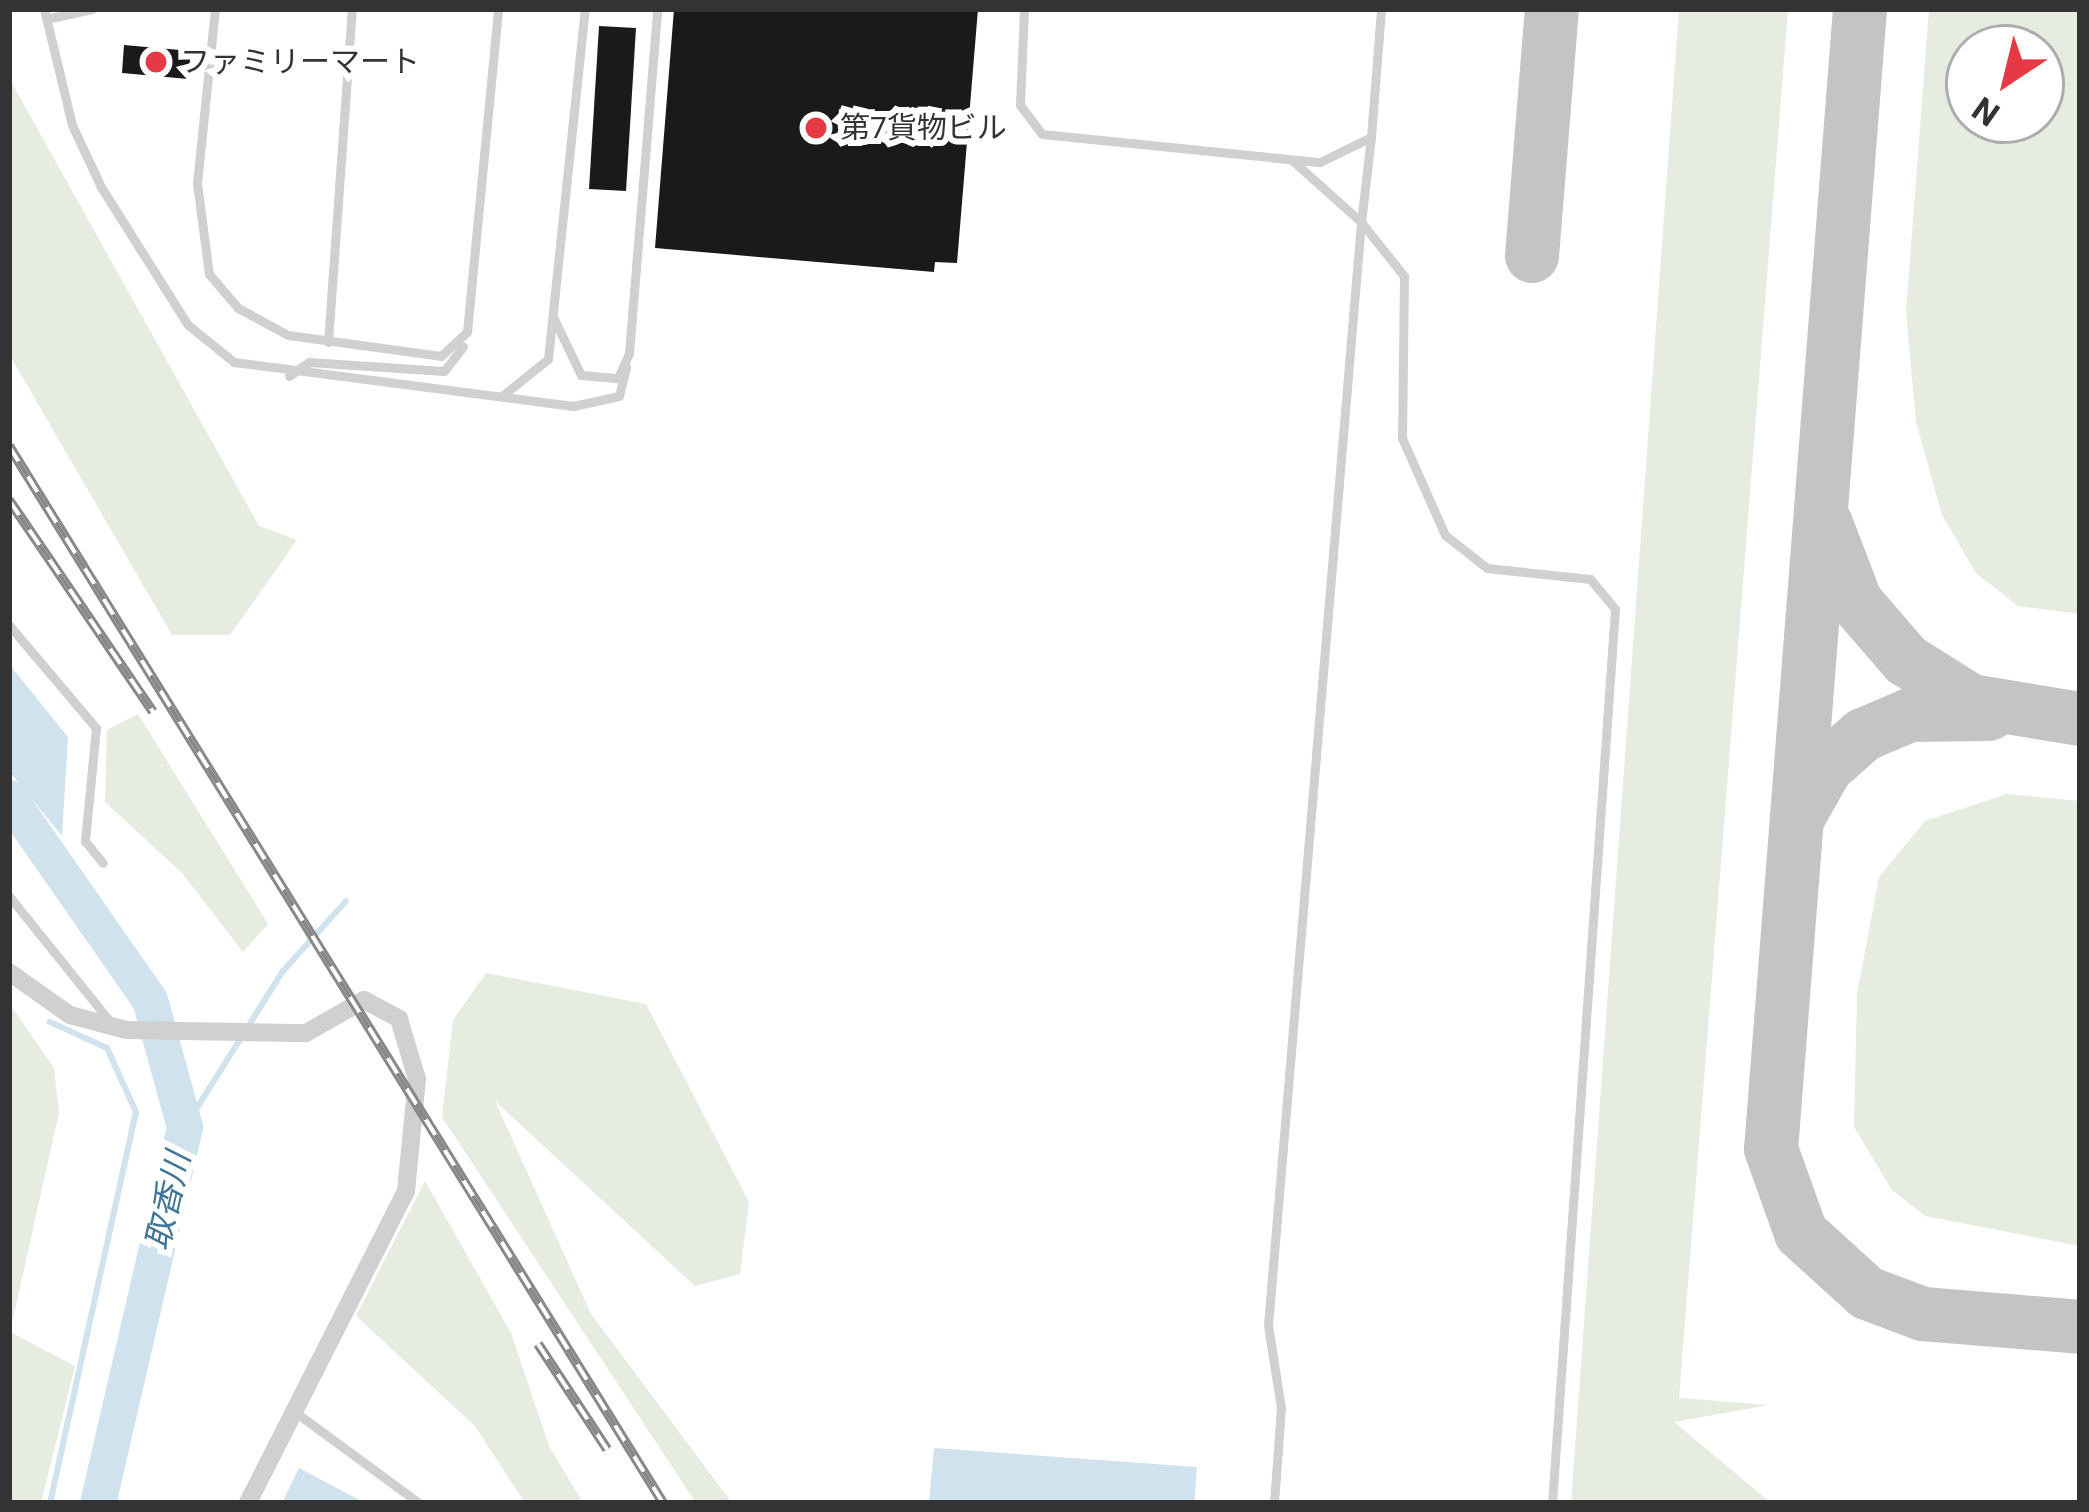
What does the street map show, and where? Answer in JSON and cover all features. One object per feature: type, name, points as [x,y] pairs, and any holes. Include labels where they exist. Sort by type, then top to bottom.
[{"type":"street","points":[[9,972],[70,1015],[121,1030],[306,1033],[364,1000],[384,1004],[417,1079],[406,1191],[248,1503]]},
{"type":"lane","points":[[92,9],[45,14],[72,125],[164,292],[216,351],[290,376],[601,406],[624,388],[657,9]]},
{"type":"lane","points":[[215,9],[199,250],[238,308],[328,342],[440,356],[463,346]]},
{"type":"lane","points":[[328,342],[352,9]]},
{"type":"lane","points":[[290,376],[309,362],[444,371],[463,346],[498,9]]},
{"type":"lane","points":[[500,397],[540,376],[554,320],[585,9]]},
{"type":"lane","points":[[1024,9],[1020,105],[1042,134],[1320,162],[1371,137]]},
{"type":"lane","points":[[1274,1503],[1281,1408],[1268,1324],[1381,9]]},
{"type":"lane","points":[[1292,160],[1361,223],[1404,276],[1402,438],[1445,535],[1487,568],[1590,579],[1616,609],[1552,1503]]},
{"type":"lane","points":[[554,320],[581,375],[606,384],[626,367]]},
{"type":"lane","points":[[9,625],[96,728],[85,841],[103,863]]},
{"type":"lane","points":[[9,896],[121,1030]]},
{"type":"lane","points":[[296,1412],[419,1503]]},
{"type":"shaded area","points":[[1679,9],[1788,9],[1679,1398],[1769,1405],[1674,1422],[1771,1503],[1571,1503]]},
{"type":"shaded area","points":[[1929,9],[2080,9],[2080,614],[2018,606],[1976,573],[1942,515],[1916,422],[1906,312]]},
{"type":"shaded area","points":[[9,78],[259,526],[297,540],[230,635],[172,635],[9,354]]},
{"type":"shaded area","points":[[138,714],[268,924],[243,952],[182,873],[105,802],[107,730]]},
{"type":"shaded area","points":[[2007,794],[2080,801],[2080,1246],[1925,1216],[1892,1190],[1854,1127],[1857,994],[1879,877],[1925,821]]},
{"type":"shaded area","points":[[486,973],[646,1004],[749,1202],[740,1274],[695,1286],[495,1101],[591,1314],[732,1503],[696,1503],[442,1117],[453,1020]]},
{"type":"shaded area","points":[[9,1003],[54,1068],[59,1113],[10,1332],[75,1366],[41,1503],[9,1503]]},
{"type":"shaded area","points":[[425,1181],[511,1333],[549,1446],[583,1503],[525,1503],[475,1426],[356,1316]]},
{"type":"water","points":[[9,664],[68,737],[62,836],[9,771]]},
{"type":"water","points":[[934,1448],[1197,1467],[1194,1503],[929,1503]]},
{"type":"water","points":[[299,1468],[365,1503],[282,1503]]},
{"type":"building","name":"第7貨物ビル","points":[[674,9],[978,9],[957,263],[935,262],[934,272],[655,248]]},
{"type":"building","points":[[599,26],[636,28],[626,191],[589,189]]},
{"type":"building","name":"ファミリーマート","points":[[124,45],[191,51],[188,79],[122,73]]},
{"type":"waterway","name":"取香川","points":[[9,798],[150,1000],[185,1127],[98,1503]]},
{"type":"waterway","points":[[185,1127],[283,971],[346,901]]},
{"type":"waterway","points":[[50,1022],[107,1048],[136,1112],[50,1503]]},
{"type":"taxiway","points":[[1532,256],[1552,9]]},
{"type":"taxiway","points":[[1860,9],[1771,1149],[1801,1233],[1867,1293],[1923,1314],[2080,1327]]},
{"type":"taxiway","points":[[1826,524],[1856,602],[1906,660],[1971,701],[2080,719]]},
{"type":"taxiway","points":[[1799,816],[1826,768],[1863,735],[1910,715],[1989,714]]},
{"type":"railway","points":[[9,446],[663,1503]]},
{"type":"railway","points":[[9,500],[153,712]]},
{"type":"railway","points":[[538,1344],[607,1449]]},
{"type":"place","name":"ファミリーマート","points":[[156,62]]},
{"type":"place","name":"第7貨物ビル","points":[[816,128]]}]
